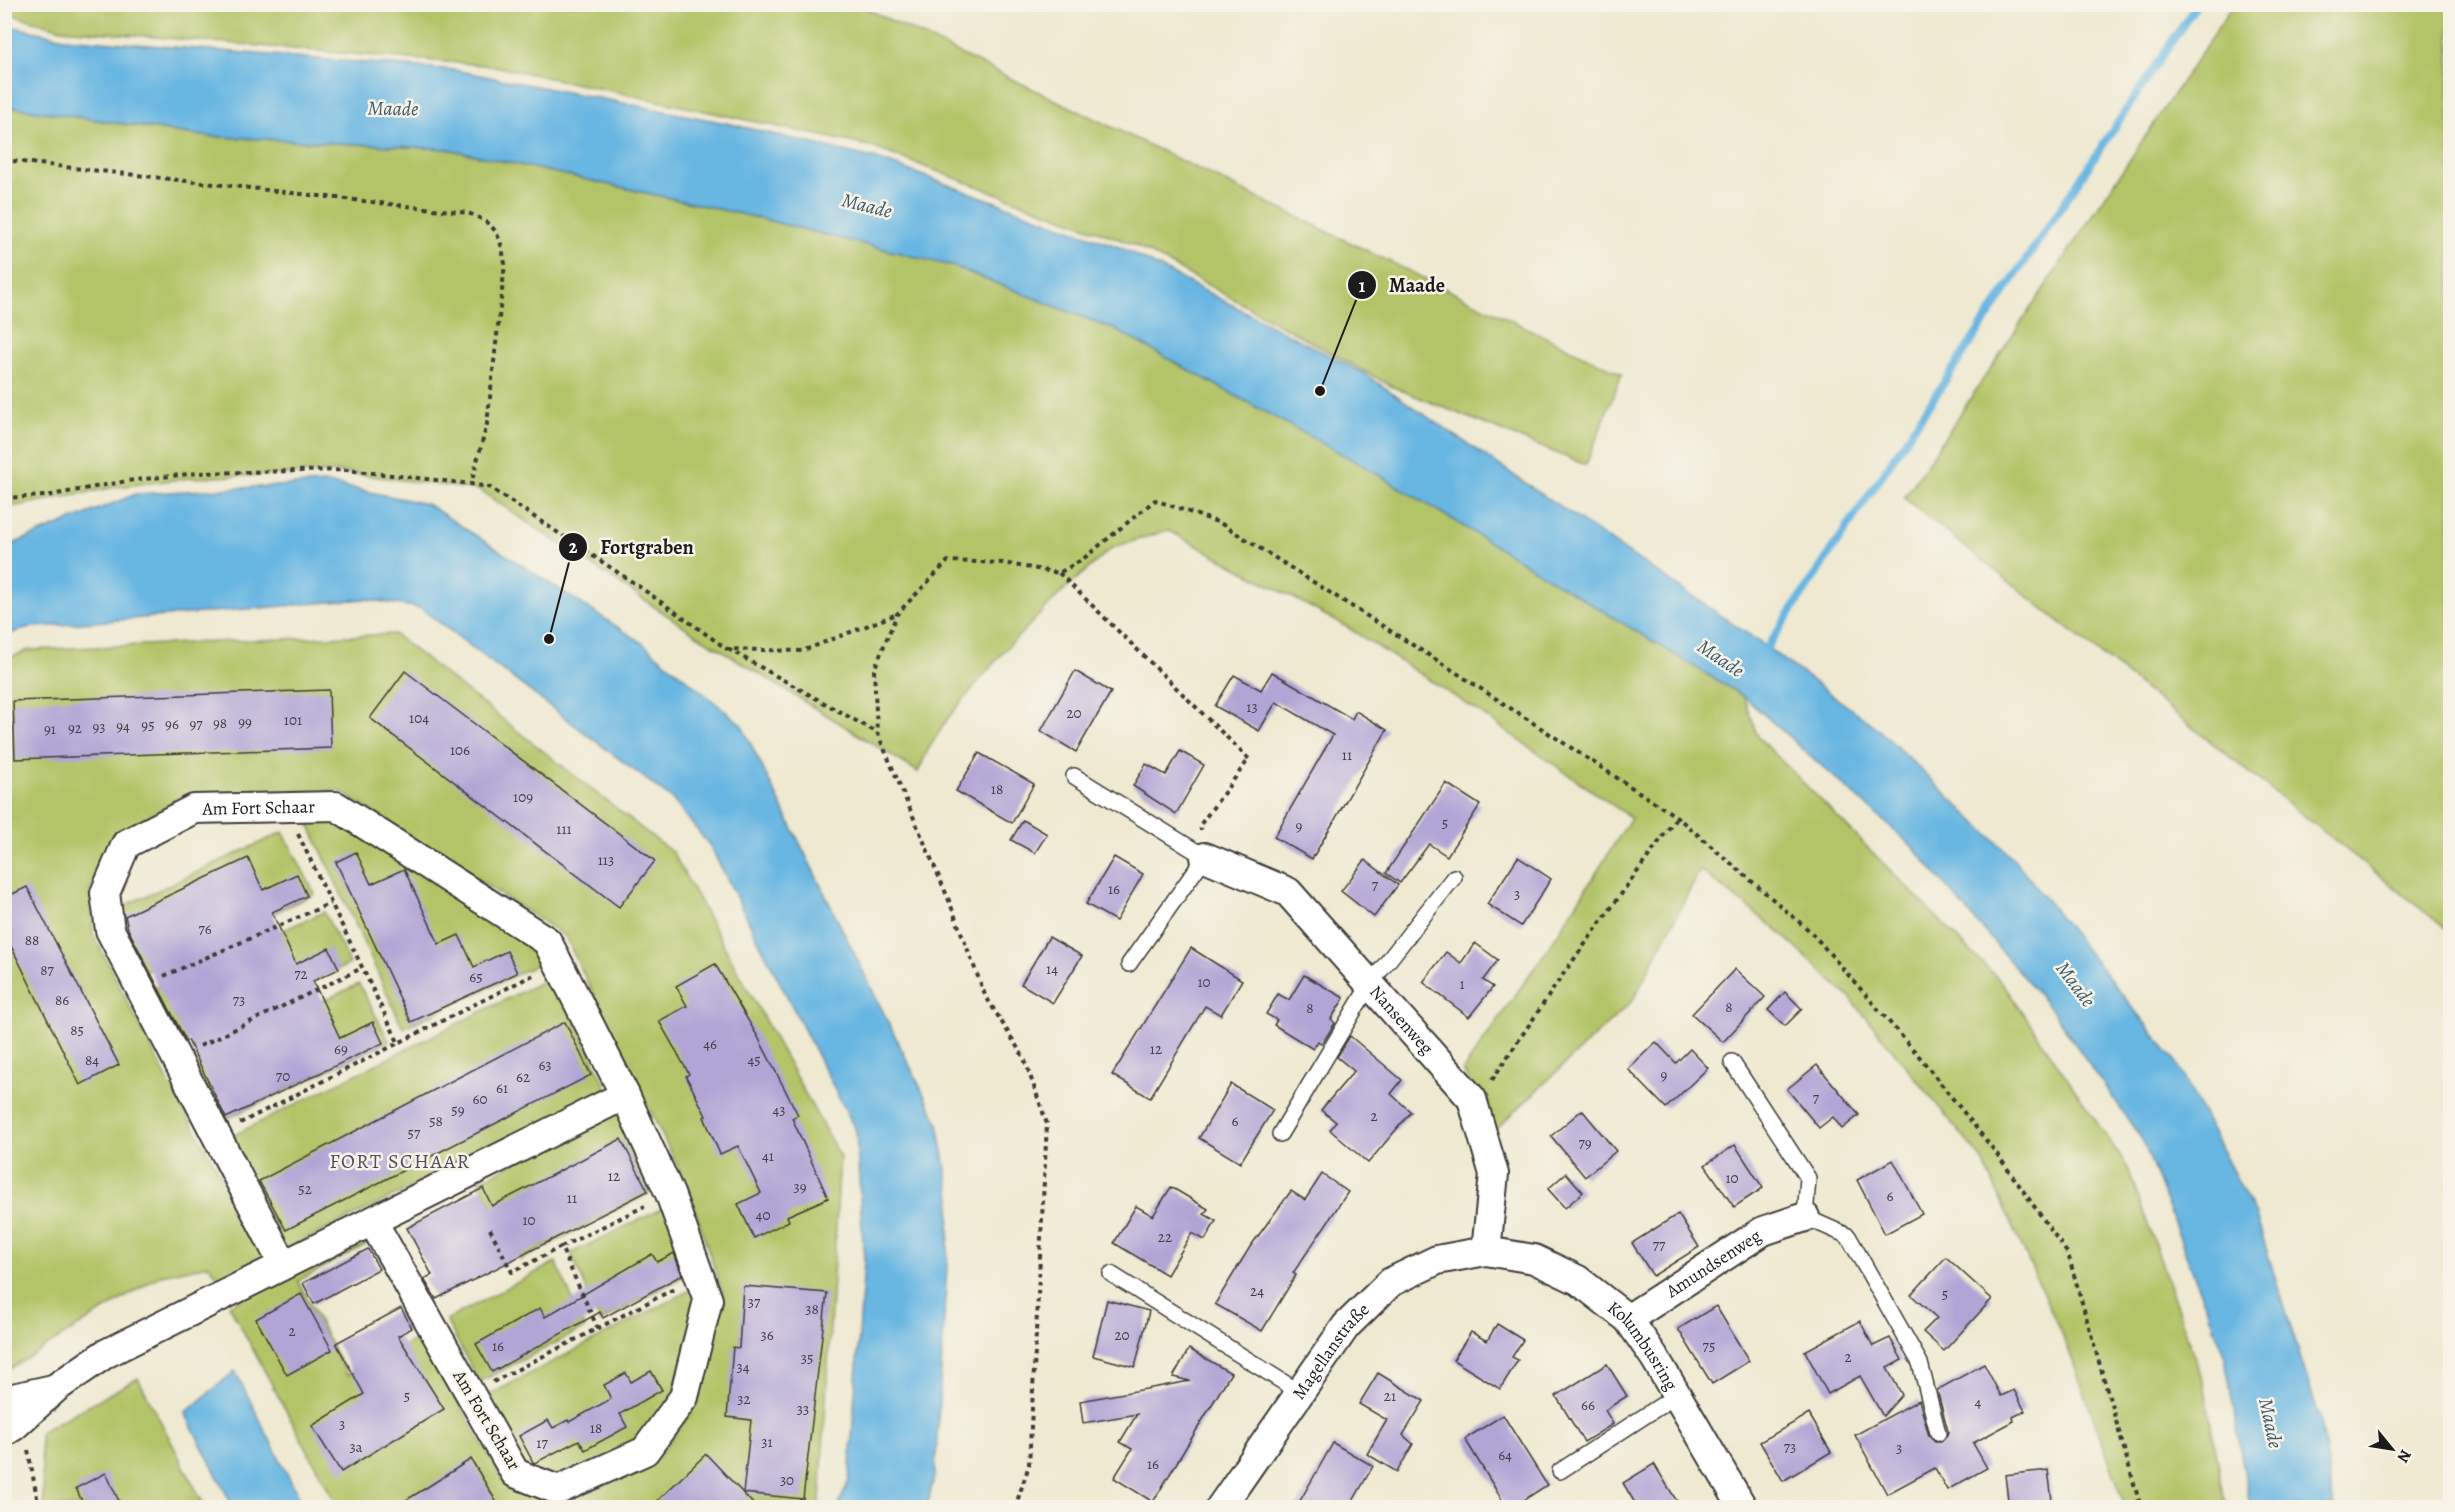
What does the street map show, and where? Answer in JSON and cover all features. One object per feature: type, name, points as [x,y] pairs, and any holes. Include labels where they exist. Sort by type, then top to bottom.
[{"type":"street","name":"Am Fort Schaar","points":[[283,1264],[174,1058],[110,930],[105,893],[126,843],[194,809],[336,806],[547,941],[625,1095],[670,1194],[708,1300],[684,1397],[645,1451],[558,1490],[515,1473],[373,1222]]},
{"type":"street","name":"Nansenweg","points":[[1205,857],[1288,892],[1472,1099],[1494,1174],[1486,1251]]},
{"type":"street","points":[[8,1419],[105,1354],[625,1095]]},
{"type":"street","name":"Amundsenweg","points":[[1628,1319],[1763,1231],[1805,1217]]},
{"type":"street","name":"Kolumbusring","points":[[1486,1251],[1534,1259],[1578,1280],[1628,1319],[1655,1358],[1743,1508]]},
{"type":"street","name":"Magellanstraße","points":[[1220,1508],[1346,1326],[1391,1282],[1437,1260],[1486,1251]]},
{"type":"lane","points":[[1074,776],[1205,857],[1129,964]]},
{"type":"lane","points":[[1280,1134],[1370,984],[1454,877]]},
{"type":"lane","points":[[1732,1062],[1808,1178],[1805,1217],[1848,1236],[1920,1363],[1938,1434]]},
{"type":"lane","points":[[1111,1274],[1299,1392]]},
{"type":"lane","points":[[1560,1471],[1677,1395]]},
{"type":"path","points":[[4,160],[468,213],[490,224],[500,238],[505,264],[487,424],[471,484]]},
{"type":"path","points":[[4,498],[46,496],[127,481],[196,473],[347,470],[489,486],[727,648],[877,732]]},
{"type":"path","points":[[1059,573],[1249,759],[1200,825],[1205,857]]},
{"type":"path","points":[[727,648],[802,651],[897,614]]},
{"type":"path","points":[[286,808],[399,1044]]},
{"type":"path","points":[[1472,1099],[1485,1090],[1564,973],[1677,817]]},
{"type":"path","points":[[138,987],[331,903]]},
{"type":"path","points":[[215,1135],[559,962]]},
{"type":"path","points":[[174,1058],[362,968]]},
{"type":"path","points":[[490,1229],[512,1272],[670,1194]]},
{"type":"path","points":[[561,1247],[598,1329]]},
{"type":"path","points":[[471,1394],[700,1275]]},
{"type":"path","points":[[8,1419],[30,1453],[39,1508]]},
{"type":"green space","points":[[4,5],[859,5],[1622,374],[1586,465],[1393,387],[1135,245],[869,146],[494,66],[62,29],[5,13]]},
{"type":"green space","points":[[2233,5],[2450,5],[2450,932],[1904,498]]},
{"type":"green space","points":[[5,106],[203,136],[448,149],[746,215],[952,266],[1116,330],[1369,469],[1743,696],[1758,737],[2003,984],[2128,1168],[2204,1384],[2226,1507],[2126,1507],[2068,1348],[1983,1161],[1851,999],[1778,931],[1700,870],[1633,1000],[1493,1132],[1463,1070],[1553,941],[1631,818],[1476,710],[1347,627],[1168,530],[1112,548],[1064,590],[1003,652],[948,718],[928,750],[918,772],[697,635],[479,490],[341,472],[190,478],[116,487],[5,508]]},
{"type":"green space","points":[[394,634],[673,853],[840,1157],[820,1501],[815,1507],[338,1507],[229,1305],[370,1234],[373,1241],[298,1281],[347,1375],[421,1337],[506,1486],[558,1504],[652,1465],[697,1404],[724,1298],[688,1188],[565,936],[340,791],[188,794],[114,835],[90,891],[93,934],[171,1087],[269,1260],[222,1282],[209,1265],[161,1275],[5,1372],[4,660],[29,650]]},
{"type":"green space","points":[[338,821],[540,952],[545,961],[403,1028],[308,822]]},
{"type":"green space","points":[[283,832],[315,894],[142,973],[113,911]]},
{"type":"green space","points":[[324,912],[350,964],[176,1045],[149,990]]},
{"type":"green space","points":[[553,976],[608,1090],[285,1250],[228,1138]]},
{"type":"green space","points":[[359,984],[389,1041],[220,1122],[189,1062]]},
{"type":"green space","points":[[620,1110],[657,1189],[520,1260],[479,1181]]},
{"type":"green space","points":[[665,1207],[692,1272],[600,1322],[571,1253]]},
{"type":"green space","points":[[556,1262],[585,1328],[479,1382],[446,1320]]},
{"type":"green space","points":[[694,1288],[698,1302],[675,1392],[639,1443],[557,1480],[523,1466],[485,1397]]},
{"type":"green space","points":[[138,1378],[205,1507],[44,1507],[40,1432]]},
{"type":"water","points":[[5,25],[64,38],[454,70],[726,123],[877,159],[1122,248],[1363,373],[1754,638],[1877,728],[2013,858],[2176,1062],[2256,1216],[2320,1420],[2334,1507],[2250,1507],[2225,1357],[2143,1141],[2053,1012],[1913,847],[1743,696],[1369,469],[1116,330],[952,266],[746,215],[448,149],[203,136],[5,106]]},
{"type":"water","points":[[327,483],[427,504],[641,642],[741,724],[938,1123],[951,1197],[935,1473],[927,1507],[838,1507],[849,1480],[864,1261],[856,1131],[710,846],[672,799],[420,608],[365,599],[25,628],[5,636],[5,547],[136,494]]},
{"type":"water","points":[[235,1371],[304,1507],[233,1507],[185,1413]]},
{"type":"building","points":[[405,671],[655,861],[619,907],[370,718]]},
{"type":"building","points":[[1075,671],[1111,692],[1076,752],[1041,731]]},
{"type":"building","points":[[1272,672],[1352,719],[1356,711],[1387,730],[1312,859],[1274,837],[1333,735],[1276,702],[1259,731],[1215,706],[1234,675],[1261,690]]},
{"type":"building","points":[[329,690],[331,748],[15,759],[13,701]]},
{"type":"building","points":[[1180,751],[1204,765],[1176,814],[1133,786],[1146,764],[1166,775]]},
{"type":"building","points":[[979,753],[1034,784],[1012,823],[956,791]]},
{"type":"building","points":[[1446,783],[1480,805],[1447,856],[1429,844],[1400,883],[1386,873]]},
{"type":"building","points":[[1023,820],[1047,834],[1035,853],[1011,840]]},
{"type":"building","points":[[356,852],[371,884],[404,869],[439,944],[459,935],[474,967],[507,951],[517,973],[411,1022],[336,862]]},
{"type":"building","points":[[1114,857],[1143,874],[1116,921],[1086,904]]},
{"type":"building","points":[[1518,857],[1551,879],[1521,926],[1487,904]]},
{"type":"building","points":[[248,858],[263,890],[297,874],[307,896],[272,912],[296,964],[329,948],[339,969],[313,981],[340,1038],[373,1022],[383,1043],[226,1118],[188,1040],[186,1041],[128,929],[125,916]]},
{"type":"building","points":[[1365,860],[1398,885],[1374,917],[1341,891]]},
{"type":"building","points":[[27,887],[119,1065],[80,1085],[4,932],[4,898]]},
{"type":"building","points":[[1049,937],[1082,956],[1053,1003],[1021,984]]},
{"type":"building","points":[[1475,943],[1498,960],[1483,980],[1493,987],[1469,1017],[1423,982],[1446,952],[1461,963]]},
{"type":"building","points":[[1191,948],[1242,980],[1221,1015],[1205,1006],[1150,1098],[1112,1075]]},
{"type":"building","points":[[715,964],[758,1037],[798,1115],[792,1118],[828,1198],[787,1216],[789,1221],[754,1238],[738,1204],[761,1193],[738,1146],[720,1154],[704,1117],[706,1116],[686,1076],[689,1074],[659,1021],[687,1006],[676,986]]},
{"type":"building","points":[[1735,969],[1765,997],[1723,1042],[1692,1014]]},
{"type":"building","points":[[1304,975],[1344,998],[1331,1019],[1335,1023],[1322,1044],[1318,1041],[1313,1049],[1274,1025],[1277,1020],[1266,1014],[1278,994],[1289,1000]]},
{"type":"building","points":[[1785,992],[1802,1009],[1785,1026],[1768,1010]]},
{"type":"building","points":[[565,1022],[591,1075],[286,1230],[259,1181]]},
{"type":"building","points":[[1350,1036],[1402,1080],[1391,1094],[1411,1112],[1368,1163],[1330,1130],[1336,1122],[1321,1110],[1354,1071],[1337,1057]]},
{"type":"building","points":[[1656,1042],[1676,1063],[1690,1049],[1708,1068],[1666,1108],[1628,1069]]},
{"type":"building","points":[[1817,1065],[1859,1115],[1842,1129],[1833,1117],[1819,1128],[1787,1089]]},
{"type":"building","points":[[1231,1084],[1273,1110],[1240,1163],[1199,1138]]},
{"type":"building","points":[[1582,1110],[1616,1151],[1585,1177],[1551,1136]]},
{"type":"building","points":[[621,1139],[648,1191],[436,1299],[424,1279],[432,1275],[407,1228],[483,1188],[492,1206]]},
{"type":"building","points":[[1735,1145],[1763,1188],[1734,1207],[1705,1165]]},
{"type":"building","points":[[1893,1160],[1922,1214],[1885,1234],[1857,1180]]},
{"type":"building","points":[[1566,1173],[1583,1192],[1565,1208],[1548,1189]]},
{"type":"building","points":[[1322,1174],[1348,1192],[1293,1273],[1296,1275],[1262,1331],[1215,1304],[1250,1247],[1291,1191],[1305,1200]]},
{"type":"building","points":[[1171,1187],[1208,1209],[1204,1214],[1216,1221],[1205,1240],[1192,1233],[1167,1275],[1114,1243],[1136,1206],[1153,1216]]},
{"type":"building","points":[[1678,1214],[1699,1247],[1653,1276],[1632,1243]]},
{"type":"building","points":[[368,1249],[379,1269],[314,1304],[303,1283]]},
{"type":"building","points":[[674,1253],[682,1275],[603,1318],[600,1312],[492,1372],[476,1344],[540,1308],[545,1317],[652,1254],[657,1262]]},
{"type":"building","points":[[1946,1257],[1992,1299],[1944,1351],[1923,1332],[1937,1318],[1911,1295]]},
{"type":"building","points":[[743,1286],[827,1293],[803,1499],[743,1493],[751,1420],[727,1417],[733,1347],[739,1348]]},
{"type":"building","points":[[301,1294],[332,1350],[287,1375],[256,1319]]},
{"type":"building","points":[[1107,1300],[1149,1311],[1135,1367],[1093,1356]]},
{"type":"building","points":[[1716,1306],[1749,1361],[1712,1384],[1678,1329]]},
{"type":"building","points":[[401,1308],[412,1328],[398,1336],[444,1409],[341,1472],[312,1426],[364,1394],[336,1343]]},
{"type":"building","points":[[1860,1321],[1873,1346],[1890,1338],[1902,1360],[1887,1368],[1902,1395],[1883,1416],[1860,1376],[1828,1394],[1805,1351]]},
{"type":"building","points":[[1497,1324],[1523,1340],[1512,1357],[1518,1360],[1500,1389],[1453,1360],[1471,1332],[1487,1341]]},
{"type":"building","points":[[1189,1349],[1231,1373],[1153,1502],[1114,1478],[1132,1449],[1120,1442],[1137,1414],[1083,1423],[1080,1401],[1190,1381],[1173,1377]]},
{"type":"building","points":[[1607,1364],[1627,1396],[1605,1410],[1613,1424],[1584,1442],[1556,1396]]},
{"type":"building","points":[[1984,1364],[2001,1396],[2014,1390],[2025,1411],[2013,1417],[2014,1421],[1973,1443],[1987,1468],[1947,1490],[1935,1468],[1887,1494],[1855,1435],[1919,1400],[1929,1436],[1935,1442],[1941,1442],[1947,1436],[1948,1431],[1937,1390]]},
{"type":"building","points":[[651,1371],[662,1390],[620,1414],[627,1427],[585,1450],[579,1440],[533,1462],[519,1436],[548,1420],[553,1428],[568,1420],[569,1422],[611,1399],[604,1385],[626,1373],[631,1382]]},
{"type":"building","points":[[1378,1373],[1424,1401],[1403,1435],[1413,1444],[1397,1472],[1367,1454],[1387,1420],[1359,1404]]},
{"type":"building","points":[[1809,1414],[1831,1452],[1783,1481],[1760,1442]]},
{"type":"building","points":[[1503,1415],[1547,1485],[1512,1508],[1507,1508],[1465,1439]]},
{"type":"building","points":[[1333,1443],[1373,1466],[1349,1508],[1296,1508]]},
{"type":"building","points":[[706,1454],[757,1508],[650,1508]]},
{"type":"building","points":[[471,1459],[500,1508],[393,1508],[426,1488]]},
{"type":"building","points":[[1654,1464],[1681,1508],[1638,1508],[1623,1483]]},
{"type":"building","points":[[2048,1470],[2053,1508],[2009,1508],[2005,1475]]},
{"type":"building","points":[[106,1473],[122,1508],[85,1508],[76,1488]]},
{"type":"waterway","points":[[1762,655],[2197,4]]},
{"type":"place","name":"Maade","points":[[1320,391]]},
{"type":"place","name":"Fortgraben","points":[[549,639]]},
{"type":"district","name":"FORT SCHAAR","points":[[400,1161]]}]
